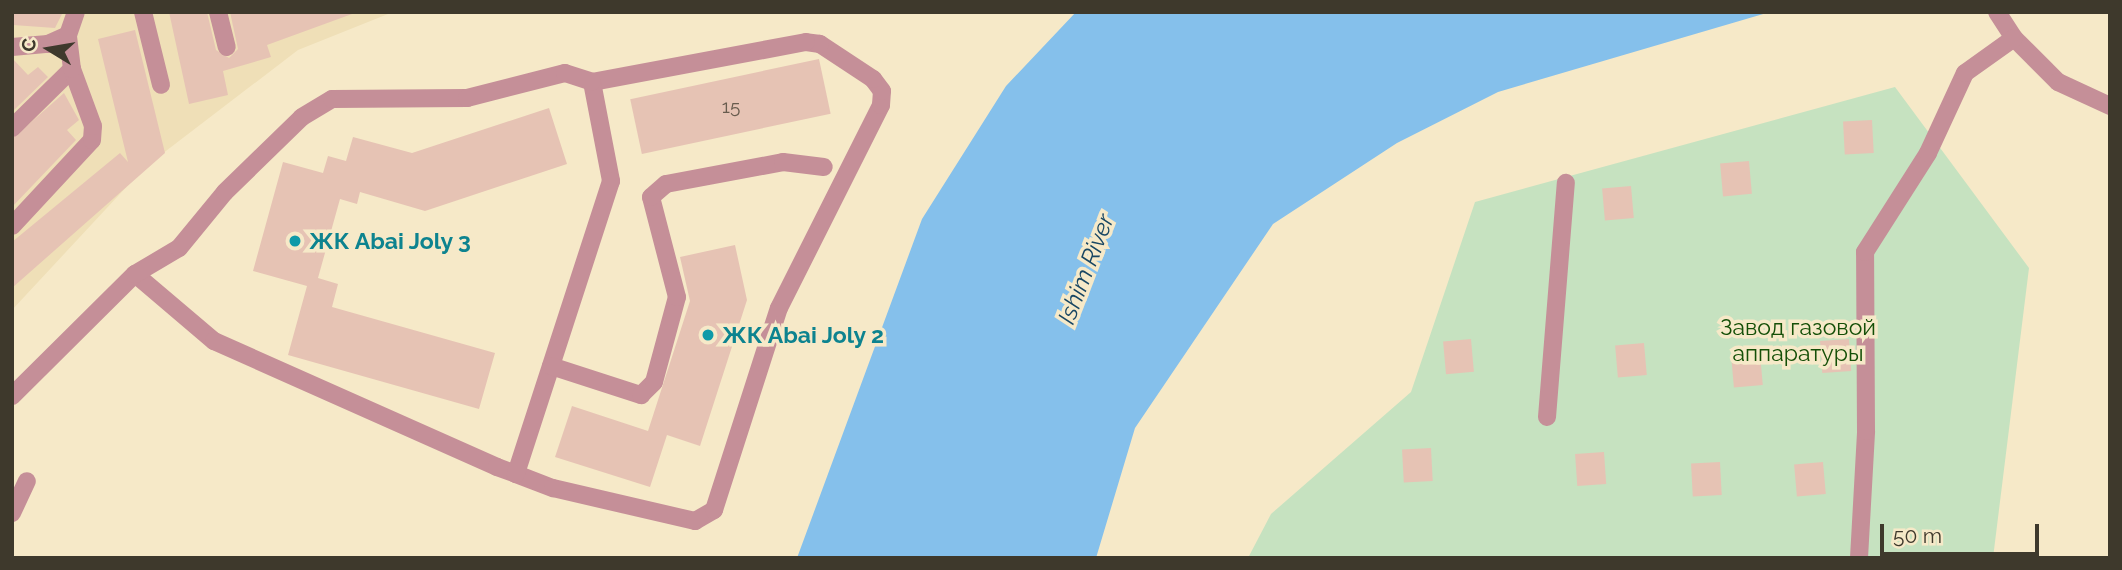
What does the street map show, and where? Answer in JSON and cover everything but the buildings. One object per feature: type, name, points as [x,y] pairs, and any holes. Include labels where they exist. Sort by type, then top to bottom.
[{"type":"street","points":[[12,226],[92,140],[93,126],[72,69],[68,34],[76,12]]},
{"type":"street","points":[[143,12],[161,85]]},
{"type":"street","points":[[218,12],[227,47]]},
{"type":"street","points":[[1997,12],[2014,38],[2058,82],[2110,106]]},
{"type":"street","points":[[12,47],[48,44],[68,34]]},
{"type":"street","points":[[1859,558],[1866,431],[1865,252],[1928,153],[1965,73],[2014,38]]},
{"type":"street","points":[[12,396],[135,274],[179,248],[273,144],[302,117],[332,99],[467,98],[565,73],[592,82],[806,42],[820,44],[873,79],[882,91],[881,105],[779,307],[714,510],[695,521],[553,488],[214,341],[135,274]]},
{"type":"street","points":[[12,128],[72,69]]},
{"type":"street","points":[[516,474],[611,181],[592,82]]},
{"type":"street","points":[[551,366],[641,395],[653,383],[677,297],[651,197],[666,184],[783,162],[824,167]]},
{"type":"street","points":[[1547,417],[1566,183]]},
{"type":"street","points":[[12,513],[27,481]]},
{"type":"shaded area","points":[[12,12],[393,12],[298,50],[145,167],[12,310]]},
{"type":"green space","name":"Завод газовой аппаратуры","points":[[1895,87],[2029,268],[1993,558],[1248,558],[1271,514],[1411,392],[1475,202]]},
{"type":"water","name":"Ishim River","points":[[1076,12],[1770,12],[1498,92],[1397,143],[1273,224],[1135,428],[1096,558],[797,558],[922,219],[1006,86]]},
{"type":"place","name":"ЖК Abai Joly 3","points":[[295,241]]},
{"type":"place","name":"ЖК Abai Joly 2","points":[[708,335]]}]
